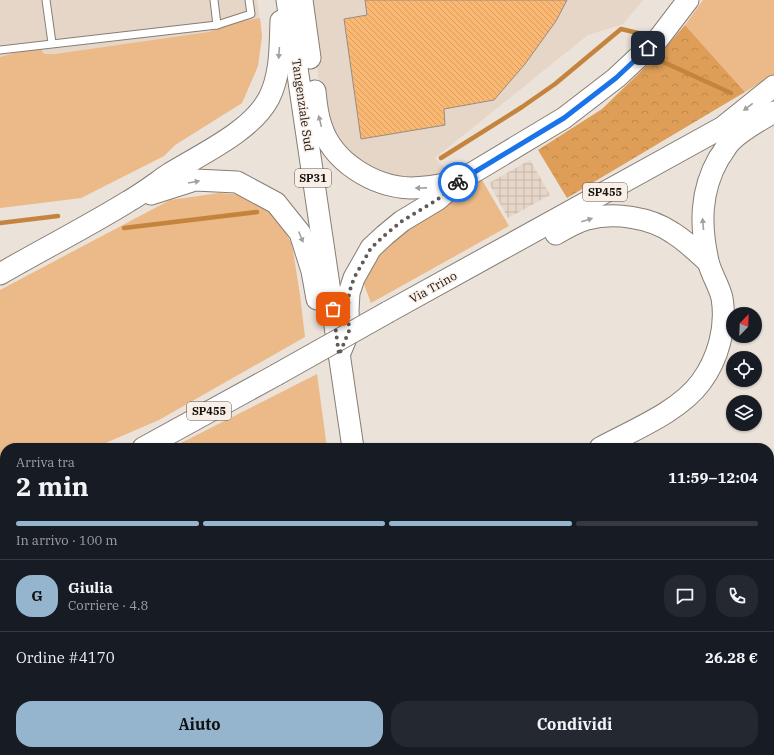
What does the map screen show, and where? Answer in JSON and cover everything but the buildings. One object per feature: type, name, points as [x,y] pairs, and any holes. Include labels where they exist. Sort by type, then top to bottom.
[{"type":"main road","points":[[0,274],[130,201],[244,127],[257,115],[269,98],[275,82],[278,65],[282,0]]},
{"type":"main road","name":"Tangenziale Sud","points":[[287,0],[351,443]]},
{"type":"main road","points":[[302,0],[321,125],[326,138],[336,151],[350,165],[364,175],[396,186],[427,188],[459,181]]},
{"type":"main road","points":[[339,355],[349,331],[349,293],[354,278],[371,248],[402,221],[437,200],[459,181],[564,118],[616,78],[658,38],[688,0]]},
{"type":"main road","name":"Via Trino","points":[[152,443],[723,127],[774,86]]},
{"type":"main road","points":[[609,443],[662,415],[684,400],[701,382],[713,362],[720,342],[723,321],[722,299],[717,281],[708,262],[703,218],[703,207],[707,183],[714,167],[731,141],[747,128],[774,112]]},
{"type":"main road","points":[[130,201],[195,180],[237,182],[276,203],[300,233],[312,271],[321,327],[339,355]]},
{"type":"main road","points":[[487,257],[512,258],[563,230],[586,220],[602,216],[618,216],[653,223],[672,232],[690,245],[708,262]]},
{"type":"main road","points":[[337,443],[336,431],[345,396]]},
{"type":"main road","points":[[345,396],[361,420],[366,443]]},
{"type":"lane","points":[[46,0],[52,43]]},
{"type":"lane","points":[[214,0],[217,25]]},
{"type":"lane","points":[[0,50],[217,25],[251,14],[249,0]]},
{"type":"shaded area","points":[[0,0],[257,0],[262,36],[258,66],[242,103],[175,145],[164,156],[81,198],[0,208]]},
{"type":"shaded area","points":[[308,0],[643,0],[623,24],[588,35],[435,158],[449,172],[425,179],[397,178],[374,171],[341,146],[322,103]]},
{"type":"shaded area","points":[[703,0],[774,0],[774,75],[745,92],[685,25]]},
{"type":"shaded area","points":[[260,18],[262,36],[258,66],[242,103],[175,145],[164,156],[81,198],[0,208],[0,57],[28,49],[41,49],[44,54],[55,54],[209,32],[235,22]]},
{"type":"shaded area","points":[[530,160],[550,195],[508,218],[489,183]]},
{"type":"shaded area","points":[[482,180],[509,226],[371,303],[362,279],[375,256],[403,232]]},
{"type":"shaded area","points":[[219,193],[244,195],[277,218],[292,244],[305,337],[159,420],[106,443],[0,443],[0,290],[170,200]]},
{"type":"shaded area","points":[[317,374],[326,443],[181,443]]},
{"type":"green space","points":[[685,25],[745,92],[567,198],[538,150],[602,109],[664,49]]},
{"type":"waterway","points":[[441,158],[522,107],[555,84],[621,29],[638,33]]},
{"type":"waterway","points":[[659,60],[731,93]]},
{"type":"waterway","points":[[124,228],[257,212]]},
{"type":"waterway","points":[[0,223],[58,216]]},
{"type":"way so far","points":[[333,309],[339,355],[349,331],[349,293],[354,278],[371,248],[402,221],[437,200],[458,182]]},
{"type":"route","points":[[458,182],[564,118],[616,78],[648,48]]}]
